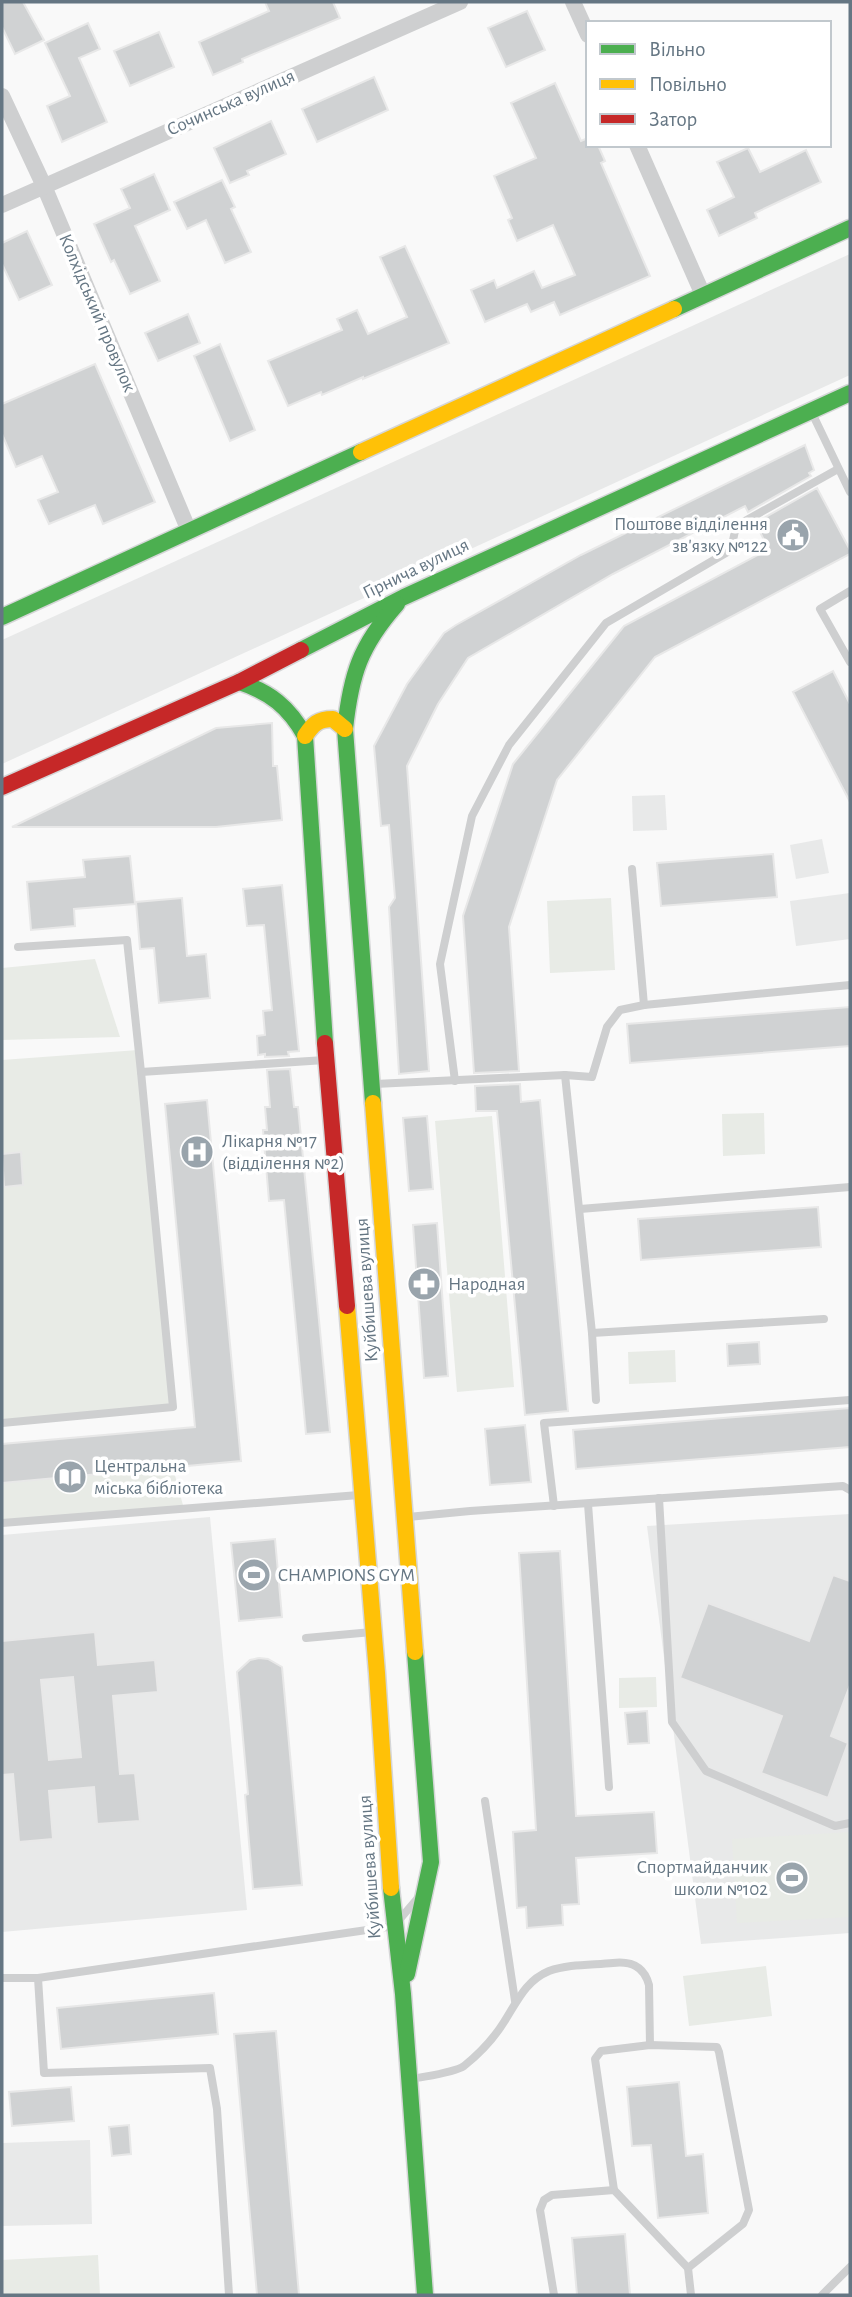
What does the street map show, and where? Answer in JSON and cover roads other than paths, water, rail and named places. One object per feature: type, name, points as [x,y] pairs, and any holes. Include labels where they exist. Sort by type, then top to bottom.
[{"type":"main road","points":[[2,617],[850,228]]},
{"type":"main road","name":"Гірнича вулиця","points":[[2,786],[240,682],[404,597],[850,393]]},
{"type":"main road","name":"Куйбишева вулиця","points":[[403,1994],[414,1884],[431,1862],[345,729],[349,694],[357,662],[376,626],[404,597]]},
{"type":"main road","name":"Куйбишева вулиця","points":[[240,682],[279,699],[293,714],[305,736],[320,967],[425,2295]]},
{"type":"main road","points":[[305,736],[313,722],[323,719],[333,719],[345,729]]},
{"type":"main road","points":[[391,1862],[399,1874],[414,1884]]},
{"type":"street","name":"Сочинська вулиця","points":[[2,205],[460,2]]},
{"type":"street","points":[[573,2],[586,31]]},
{"type":"street","name":"Колхідський провулок","points":[[2,96],[44,186],[189,531]]},
{"type":"street","points":[[638,147],[703,295]]},
{"type":"lane","points":[[811,411],[838,470],[849,487]]},
{"type":"lane","points":[[456,1081],[440,964],[472,816],[509,745],[606,623],[731,550],[736,526],[838,470]]},
{"type":"lane","points":[[850,591],[820,609],[850,662]]},
{"type":"lane","points":[[632,869],[645,1004]]},
{"type":"lane","points":[[2,1423],[173,1407],[127,940],[18,947]]},
{"type":"lane","points":[[372,1084],[565,1075],[592,1077],[607,1027],[620,1010],[645,1004],[850,985]]},
{"type":"lane","points":[[141,1072],[328,1060]]},
{"type":"lane","points":[[565,1075],[592,1333],[596,1400]]},
{"type":"lane","points":[[580,1209],[850,1187]]},
{"type":"lane","points":[[592,1333],[824,1319]]},
{"type":"lane","points":[[554,1506],[544,1423],[850,1400]]},
{"type":"lane","points":[[405,1517],[843,1486],[850,1490]]},
{"type":"lane","points":[[2,1523],[362,1495]]},
{"type":"lane","points":[[659,1498],[673,1722],[706,1771],[835,1826],[850,1823]]},
{"type":"lane","points":[[588,1504],[609,1787]]},
{"type":"lane","points":[[306,1638],[372,1632]]},
{"type":"lane","points":[[485,1801],[515,2001]]},
{"type":"lane","points":[[2,1978],[38,1978],[394,1926],[414,1884]]},
{"type":"lane","points":[[410,2080],[461,2068],[479,2053],[503,2024],[527,1985],[548,1971],[588,1965],[631,1963],[646,1975],[649,1985],[650,2045]]},
{"type":"lane","points":[[38,1978],[44,2073],[210,2068],[217,2109],[229,2295]]},
{"type":"lane","points":[[688,2268],[743,2224],[749,2210],[717,2047],[650,2045],[601,2051],[595,2059],[614,2190],[688,2268],[691,2295]]},
{"type":"lane","points":[[554,2295],[540,2210],[544,2200],[552,2195],[614,2190]]},
{"type":"lane","points":[[821,2295],[850,2267]]},
{"type":"place","name":"Поштове відділення зв'язку №122","points":[[793,535]]},
{"type":"place","name":"Лікарня №17 (відділення №2)","points":[[197,1152]]},
{"type":"place","name":"Народная","points":[[424,1284]]},
{"type":"place","name":"Центральна міська бібліотека","points":[[70,1477]]},
{"type":"place","name":"CHAMPIONS GYM","points":[[254,1575]]},
{"type":"place","name":"Спортмайданчик школи №102","points":[[792,1878]]}]
